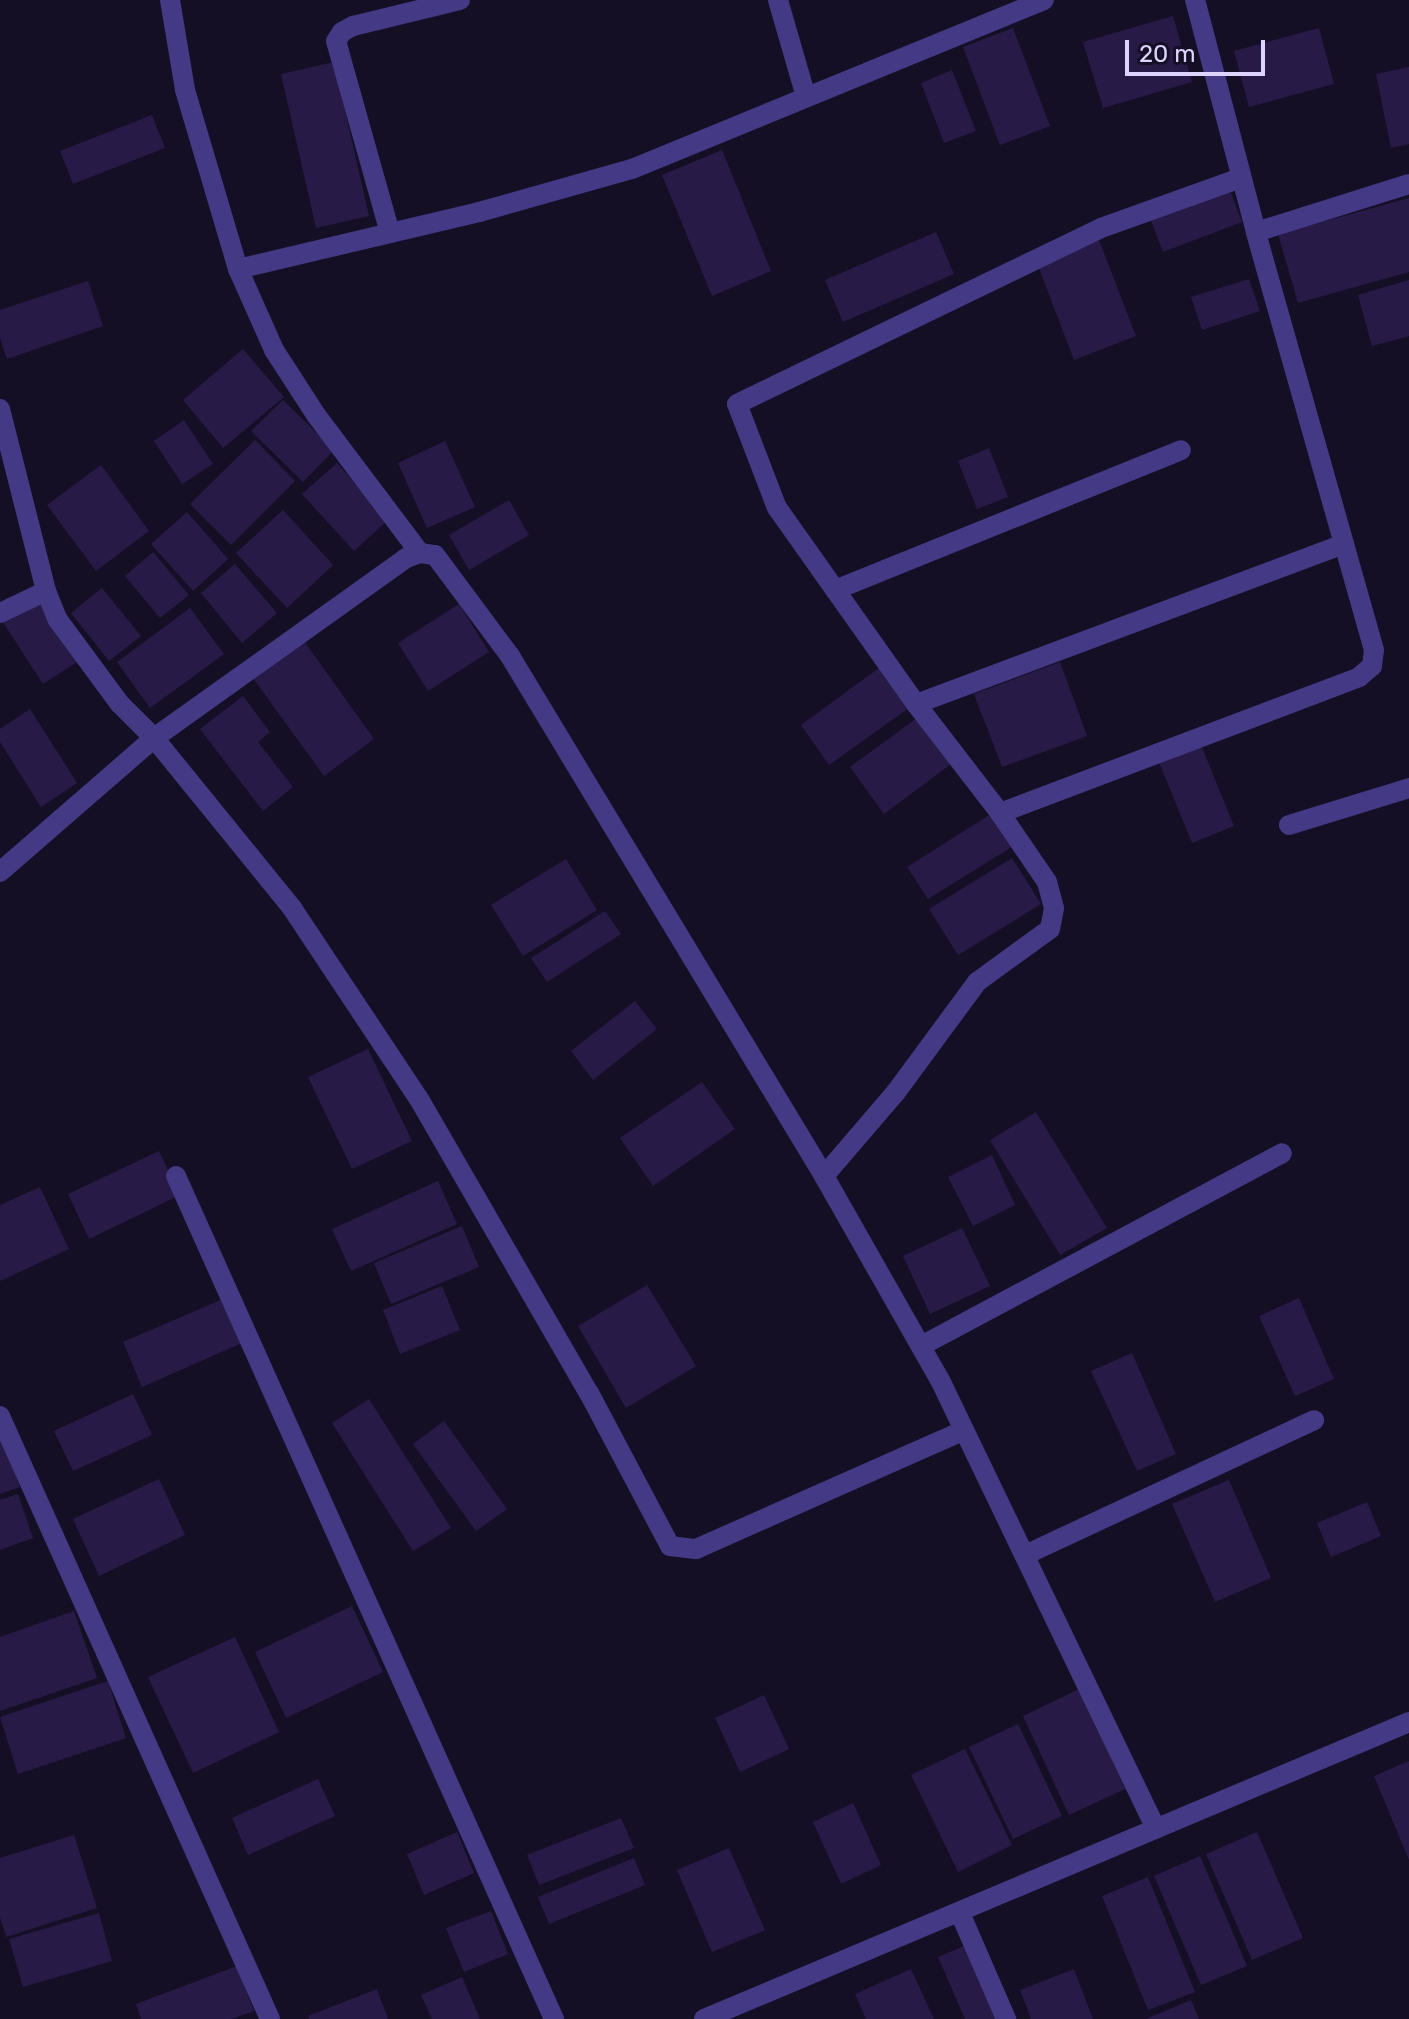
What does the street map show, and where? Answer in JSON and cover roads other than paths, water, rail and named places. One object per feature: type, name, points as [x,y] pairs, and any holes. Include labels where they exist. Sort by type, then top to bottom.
[{"type":"street","points":[[170,0],[185,90],[238,269],[274,350],[316,415],[420,553]]},
{"type":"street","points":[[390,233],[336,41],[342,32],[353,26],[460,0]]},
{"type":"street","points":[[778,0],[806,97]]},
{"type":"street","points":[[238,269],[390,233],[632,169],[1044,0]]},
{"type":"street","points":[[1000,813],[1359,677],[1372,666],[1374,650],[1241,178],[1195,0]]},
{"type":"street","points":[[824,1176],[896,1092],[977,982],[1050,929],[1054,908],[1047,882],[1000,813],[916,704],[777,508],[737,404],[1101,228],[1241,178]]},
{"type":"street","points":[[1256,232],[1409,184]]},
{"type":"street","points":[[0,409],[46,591],[58,620],[120,704],[154,738],[292,908],[419,1099],[589,1393],[670,1546],[696,1549],[964,1430]]},
{"type":"street","points":[[835,590],[1181,450]]},
{"type":"street","points":[[916,704],[1344,544]]},
{"type":"street","points":[[0,872],[154,738],[406,558],[420,553],[435,555],[510,656],[824,1176],[921,1346],[1156,1829]]},
{"type":"street","points":[[0,613],[46,591]]},
{"type":"street","points":[[1289,825],[1409,788]]},
{"type":"street","points":[[921,1346],[1282,1153]]},
{"type":"street","points":[[176,1176],[554,2019]]},
{"type":"street","points":[[0,1416],[270,2019]]},
{"type":"street","points":[[1025,1555],[1314,1420]]},
{"type":"street","points":[[704,2019],[1409,1722]]},
{"type":"street","points":[[960,1913],[1006,2019]]}]
